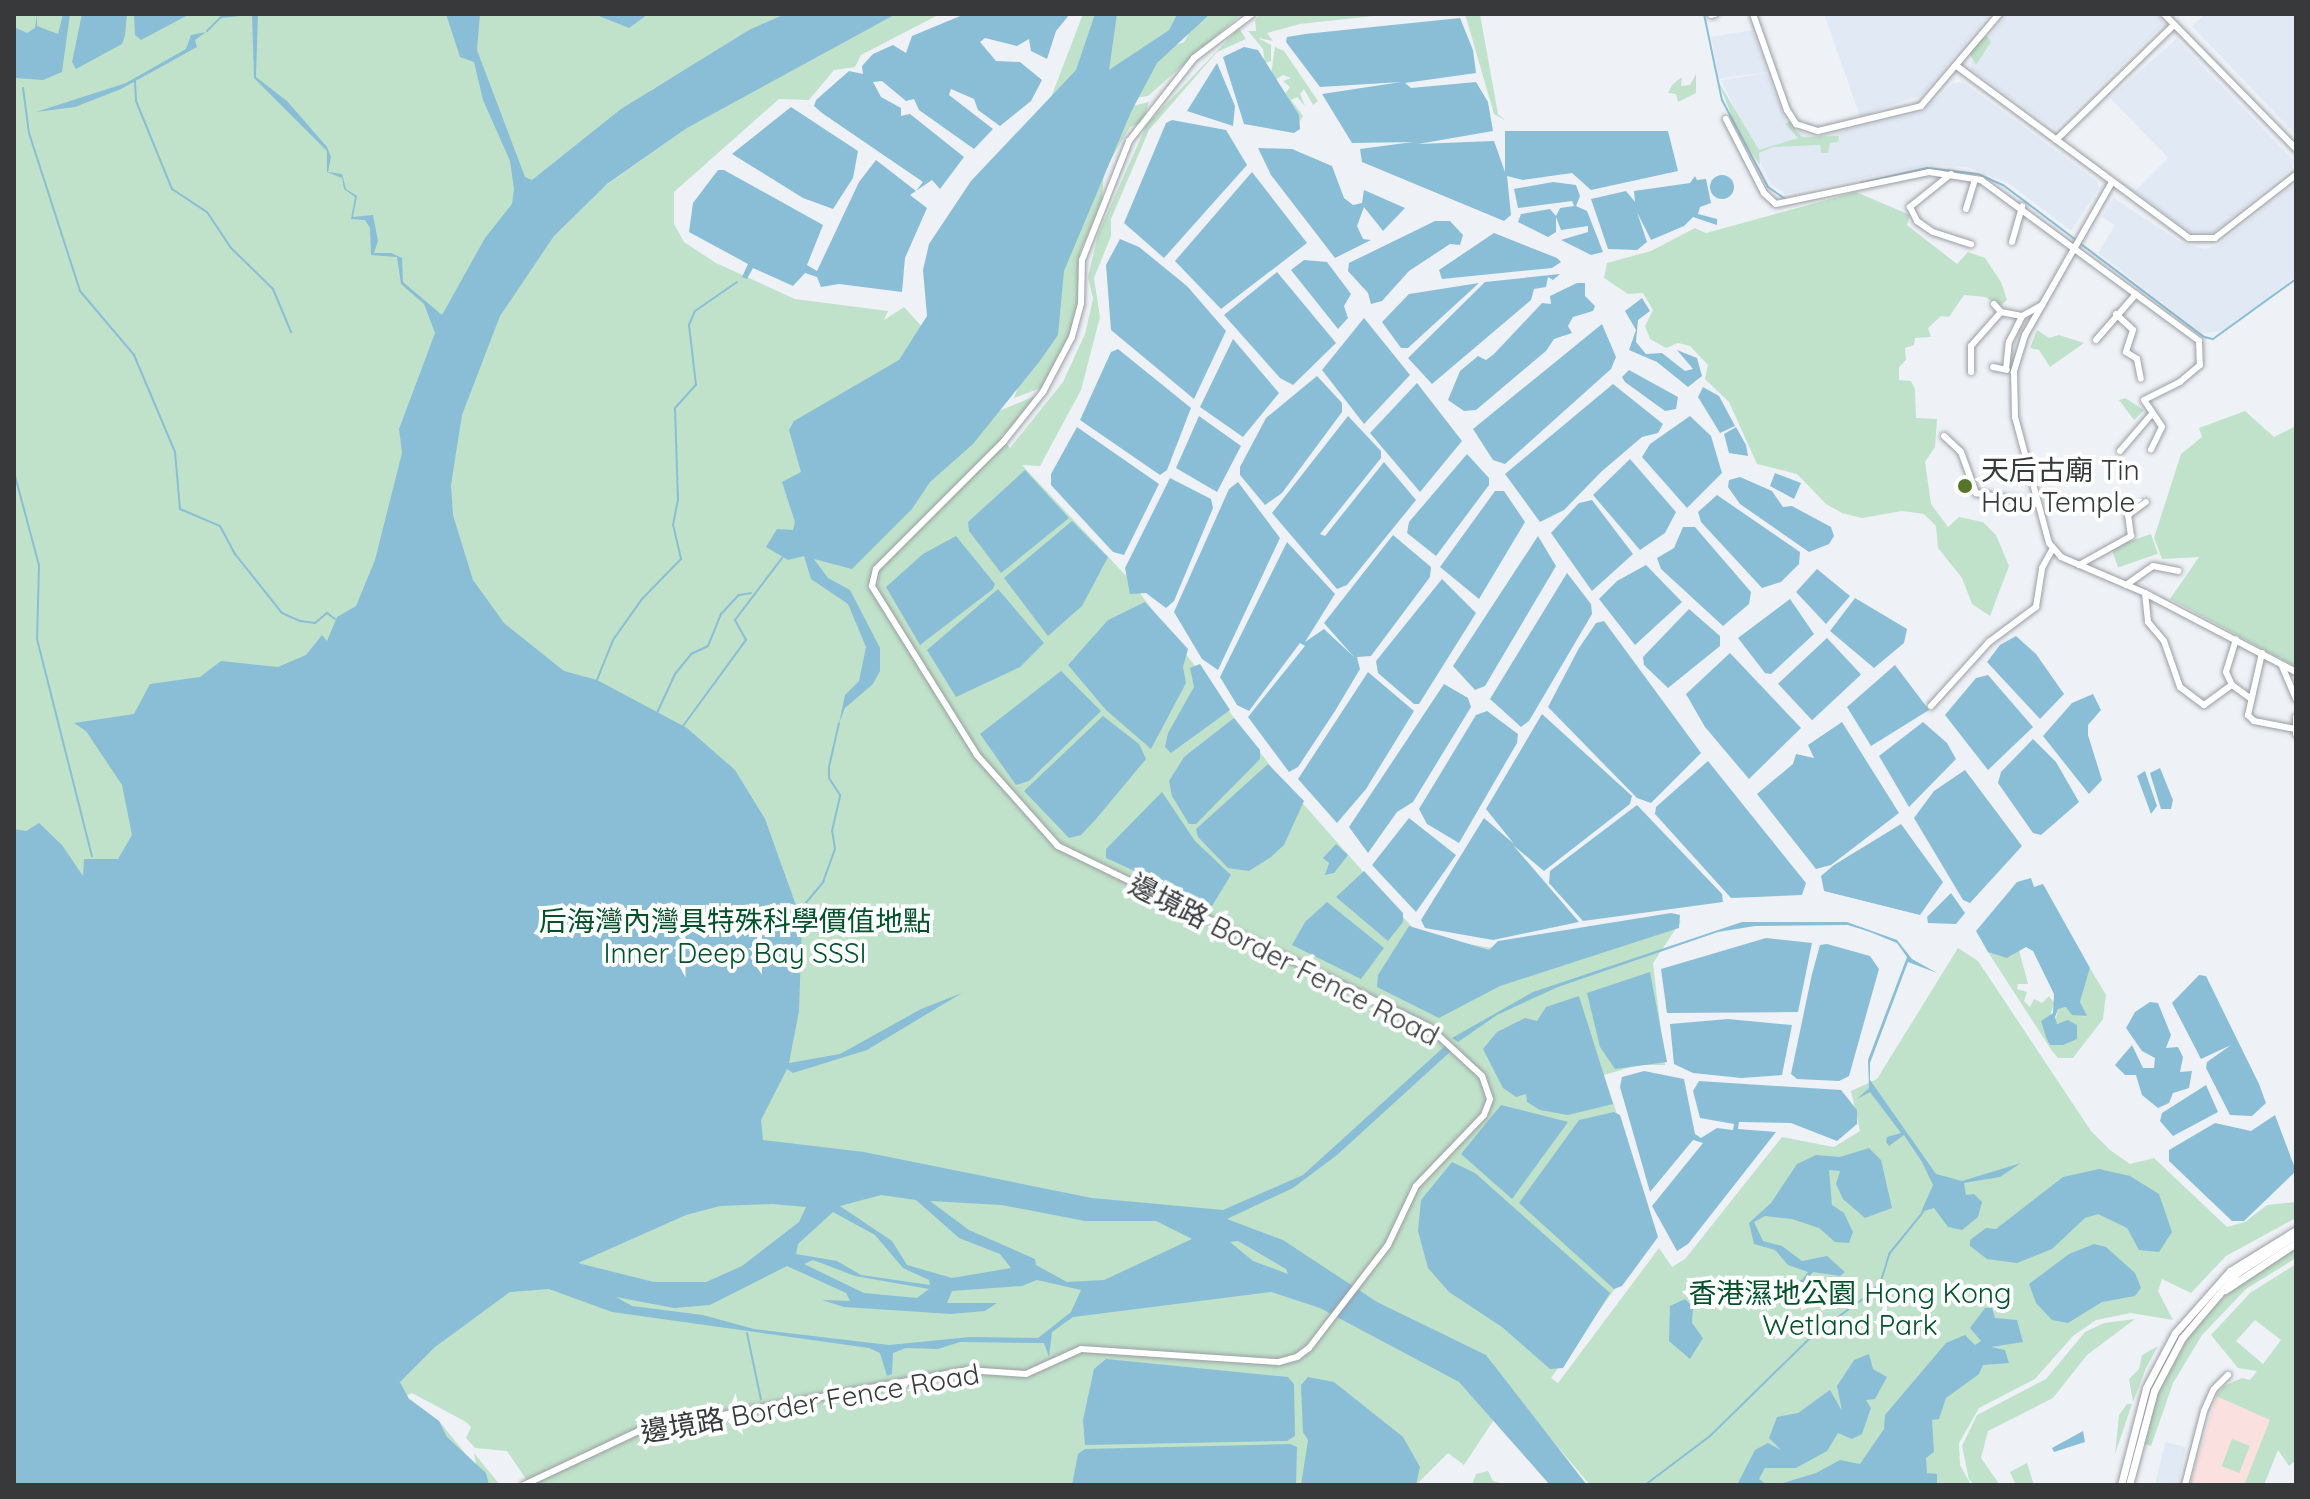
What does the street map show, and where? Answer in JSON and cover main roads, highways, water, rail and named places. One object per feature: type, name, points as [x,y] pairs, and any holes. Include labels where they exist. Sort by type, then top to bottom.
[{"type":"main road","points":[[2233,1269],[2296,1230]]},
{"type":"main road","points":[[2121,1485],[2152,1373],[2192,1311],[2259,1245],[2296,1230]]},
{"type":"main road","points":[[2213,1299],[2296,1243]]},
{"type":"main road","points":[[2131,1485],[2136,1452],[2167,1363],[2213,1299],[2258,1254]]},
{"type":"water","points":[[37,14],[37,26],[58,34],[63,14],[70,14],[62,72],[43,80],[14,78],[14,27],[27,33],[35,28]]},
{"type":"water","points":[[82,14],[127,14],[125,35],[122,44],[76,69],[72,62]]},
{"type":"water","points":[[134,14],[190,14],[141,40],[135,35]]},
{"type":"water","points":[[252,14],[258,14],[256,77],[287,101],[327,147],[331,157],[328,172],[342,174],[346,189],[357,196],[353,217],[373,215],[378,241],[374,253],[391,253],[402,258],[403,282],[442,315],[485,238],[512,204],[514,189],[510,161],[483,100],[474,62],[460,57],[446,14],[480,14],[477,50],[525,177],[532,180],[621,109],[749,30],[785,14],[896,14],[687,128],[607,184],[554,236],[500,316],[462,415],[451,485],[453,515],[473,580],[504,623],[564,671],[597,680],[687,728],[735,770],[765,819],[802,922],[799,1011],[789,1063],[840,1054],[921,1009],[962,993],[867,1050],[793,1073],[787,1069],[761,1120],[763,1140],[864,1152],[1092,1198],[1223,1210],[1303,1175],[1446,1045],[1450,1052],[1337,1155],[1293,1188],[1227,1219],[1283,1240],[1377,1302],[1486,1355],[1587,1485],[1550,1485],[1459,1382],[1320,1308],[1271,1292],[1073,1317],[1052,1332],[1049,1357],[1044,1343],[960,1342],[938,1349],[906,1348],[893,1353],[892,1374],[887,1376],[880,1353],[869,1348],[612,1312],[549,1289],[510,1292],[435,1347],[400,1382],[395,1373],[409,1399],[439,1421],[447,1437],[486,1473],[489,1485],[14,1485],[14,829],[26,831],[39,823],[62,845],[83,876],[84,859],[118,859],[132,835],[122,785],[86,731],[74,723],[134,714],[150,684],[200,677],[221,661],[278,667],[306,655],[322,635],[327,641],[337,617],[356,606],[375,560],[402,453],[399,429],[435,333],[424,304],[401,284],[397,257],[371,255],[370,228],[365,220],[351,219],[355,197],[344,189],[342,178],[327,172],[327,151],[254,78]],"holes":[[[881,1195],[916,1200],[959,1238],[1000,1254],[1011,1268],[952,1278],[907,1265],[892,1241],[840,1206]],[[930,1201],[1001,1205],[1085,1221],[1156,1221],[1192,1239],[1104,1280],[1067,1282],[1036,1265],[1035,1259],[969,1230]],[[772,1204],[806,1207],[799,1222],[742,1266],[706,1282],[654,1282],[578,1263],[686,1215],[720,1206]],[[833,1212],[875,1235],[903,1268],[929,1280],[930,1285],[861,1275],[837,1261],[796,1254],[798,1244]],[[1238,1241],[1286,1269],[1288,1274],[1253,1261],[1230,1242]],[[813,1260],[855,1276],[929,1289],[917,1298],[864,1293],[804,1264]],[[787,1266],[846,1293],[850,1301],[822,1300],[844,1307],[951,1314],[985,1311],[997,1303],[947,1303],[952,1291],[1022,1286],[1037,1280],[1081,1290],[1071,1312],[1038,1338],[970,1337],[889,1345],[754,1329],[703,1315],[632,1306],[616,1297],[674,1308],[710,1305]]]},
{"type":"water","points":[[594,14],[648,14],[629,28]]},
{"type":"water","points":[[965,14],[1070,14],[1056,31],[1047,59],[1031,51],[1029,39],[1017,46],[985,38],[980,42],[996,61],[1020,62],[1042,80],[1031,101],[1000,126],[978,110],[974,99],[951,89],[949,95],[993,129],[974,149],[919,110],[914,99],[906,101],[882,81],[873,82],[881,97],[901,108],[901,116],[910,114],[964,157],[940,189],[932,180],[916,191],[923,182],[822,113],[814,106],[816,100],[849,71],[863,74],[862,66],[873,54],[893,45],[906,53],[912,36]]},
{"type":"water","points":[[1095,14],[1117,14],[1109,70],[1169,30],[1177,14],[1210,14],[1157,63],[1131,112],[1064,271],[1058,335],[1039,362],[973,444],[930,482],[912,509],[852,569],[814,559],[828,578],[850,590],[880,648],[880,671],[873,684],[845,708],[839,723],[845,695],[859,681],[866,647],[848,604],[811,579],[804,556],[788,560],[766,547],[777,529],[793,530],[795,522],[782,482],[801,472],[789,430],[794,421],[899,360],[927,316],[923,270],[929,244],[971,181],[1076,70]]},
{"type":"water","points":[[1460,18],[1473,50],[1476,73],[1405,83],[1411,88],[1476,82],[1488,102],[1493,131],[1418,144],[1494,141],[1505,172],[1505,131],[1668,131],[1678,171],[1591,190],[1572,173],[1523,180],[1507,176],[1511,215],[1504,221],[1362,162],[1360,149],[1413,142],[1352,143],[1322,94],[1401,82],[1320,87],[1286,42],[1287,37],[1305,34]]},
{"type":"water","points":[[206,32],[195,40],[197,47],[121,89],[75,107],[36,112],[126,83],[186,49],[191,35]]},
{"type":"water","points":[[1244,47],[1258,50],[1299,115],[1300,129],[1294,133],[1244,124],[1223,57]]},
{"type":"water","points":[[1217,63],[1235,106],[1233,126],[1187,111]]},
{"type":"water","points":[[791,107],[858,151],[853,178],[833,209],[803,198],[732,154]]},
{"type":"water","points":[[1172,120],[1226,130],[1247,165],[1164,258],[1124,223],[1166,123]]},
{"type":"water","points":[[1258,148],[1292,149],[1332,166],[1344,198],[1353,205],[1362,203],[1364,190],[1405,208],[1383,231],[1364,207],[1357,226],[1363,239],[1371,240],[1335,258],[1271,175]]},
{"type":"water","points":[[876,160],[916,191],[910,195],[927,208],[905,258],[902,292],[839,284],[821,287],[817,277],[805,273],[793,286],[753,268],[747,279],[742,277],[748,264],[689,232],[693,203],[718,170],[724,170],[823,225],[807,265],[817,271],[859,182]]},
{"type":"water","points":[[1252,172],[1307,243],[1221,309],[1175,261]]},
{"type":"water","points":[[1722,175],[1730,179],[1734,187],[1730,195],[1722,199],[1714,195],[1710,187],[1714,179]]},
{"type":"water","points":[[1695,176],[1697,180],[1706,179],[1711,203],[1700,207],[1698,214],[1717,219],[1717,225],[1693,217],[1684,226],[1651,240],[1637,212],[1647,242],[1637,250],[1608,249],[1591,199],[1626,191],[1635,202],[1634,191],[1690,183]]},
{"type":"water","points":[[1553,182],[1576,185],[1580,196],[1576,206],[1587,211],[1603,252],[1591,255],[1561,240],[1588,232],[1588,226],[1561,230],[1556,217],[1556,232],[1548,237],[1518,222],[1521,214],[1550,209],[1556,216],[1560,208],[1574,206],[1572,201],[1518,208],[1514,189]]},
{"type":"water","points":[[1435,221],[1450,221],[1463,235],[1460,245],[1450,244],[1409,271],[1382,301],[1371,304],[1368,293],[1348,271],[1349,263]]},
{"type":"water","points":[[1494,233],[1561,262],[1552,268],[1442,279],[1439,270]]},
{"type":"water","points":[[1120,239],[1139,247],[1187,286],[1226,331],[1194,399],[1111,330],[1106,265]]},
{"type":"water","points":[[1304,260],[1327,262],[1351,294],[1344,306],[1348,318],[1338,329],[1291,270]]},
{"type":"water","points":[[1277,272],[1336,343],[1293,385],[1280,378],[1224,315]]},
{"type":"water","points":[[1560,274],[1553,280],[1548,277],[1546,287],[1534,289],[1531,300],[1432,384],[1408,358],[1485,282]]},
{"type":"water","points":[[1479,283],[1408,348],[1401,348],[1382,322],[1409,294]]},
{"type":"water","points":[[1577,283],[1585,283],[1585,296],[1595,306],[1593,311],[1573,317],[1568,326],[1572,333],[1554,339],[1546,351],[1476,410],[1464,411],[1448,400],[1460,371],[1478,356],[1486,360],[1494,354],[1542,303],[1551,304],[1550,296]]},
{"type":"water","points":[[1642,298],[1650,311],[1638,320],[1636,342],[1646,354],[1662,353],[1685,371],[1693,369],[1677,350],[1697,358],[1702,376],[1688,387],[1657,362],[1629,350],[1636,330],[1625,311]]},
{"type":"water","points":[[1364,318],[1410,375],[1364,424],[1322,370]]},
{"type":"water","points":[[1602,324],[1616,357],[1611,369],[1505,464],[1493,460],[1473,429]]},
{"type":"water","points":[[1233,339],[1279,393],[1243,437],[1200,407]]},
{"type":"water","points":[[1118,349],[1191,408],[1167,470],[1160,475],[1080,420],[1111,352]]},
{"type":"water","points":[[1629,370],[1678,397],[1676,409],[1665,411],[1625,382],[1622,377]]},
{"type":"water","points":[[1317,376],[1342,403],[1342,412],[1282,493],[1265,505],[1240,475],[1240,467],[1266,418]]},
{"type":"water","points":[[1417,383],[1462,441],[1420,492],[1370,433]]},
{"type":"water","points":[[1613,384],[1663,424],[1658,433],[1642,437],[1601,472],[1564,510],[1540,522],[1505,474]]},
{"type":"water","points":[[1703,387],[1719,396],[1735,426],[1720,433],[1698,397]]},
{"type":"water","points":[[1199,416],[1241,446],[1217,492],[1176,468]]},
{"type":"water","points":[[1348,416],[1381,451],[1381,458],[1320,534],[1325,536],[1384,462],[1416,500],[1347,585],[1337,589],[1272,513]]},
{"type":"water","points":[[1690,416],[1711,436],[1722,473],[1687,508],[1642,457],[1650,444]]},
{"type":"water","points":[[1077,427],[1159,484],[1124,555],[1113,552],[1051,485],[1051,474]]},
{"type":"water","points":[[1736,427],[1748,456],[1729,453],[1724,434]]},
{"type":"water","points":[[1467,454],[1489,478],[1489,485],[1436,556],[1407,533],[1409,522]]},
{"type":"water","points":[[1630,459],[1676,512],[1665,533],[1640,550],[1593,495]]},
{"type":"water","points":[[1025,470],[1069,518],[1001,573],[969,531],[968,522]]},
{"type":"water","points":[[1775,473],[1801,483],[1794,499],[1770,486]]},
{"type":"water","points":[[1740,477],[1772,491],[1783,507],[1792,506],[1831,527],[1834,536],[1829,544],[1809,552],[1740,504],[1728,487],[1729,480]]},
{"type":"water","points":[[1170,478],[1211,499],[1213,508],[1174,601],[1166,608],[1146,593],[1130,594],[1125,568]]},
{"type":"water","points":[[1238,482],[1280,538],[1218,670],[1202,659],[1174,612],[1229,489]]},
{"type":"water","points":[[1495,491],[1504,491],[1525,522],[1479,599],[1440,567]]},
{"type":"water","points":[[1717,495],[1800,552],[1799,564],[1781,582],[1762,588],[1701,522],[1698,512]]},
{"type":"water","points":[[1592,500],[1633,554],[1592,591],[1551,533],[1579,503]]},
{"type":"water","points":[[1072,521],[1108,557],[1082,606],[1048,636],[1004,578]]},
{"type":"water","points":[[1683,527],[1695,527],[1751,592],[1749,604],[1723,626],[1661,569],[1657,558],[1674,548]]},
{"type":"water","points":[[1393,535],[1431,567],[1430,577],[1371,656],[1357,657],[1360,669],[1298,767],[1289,772],[1248,717],[1305,646],[1300,643],[1249,711],[1237,705],[1220,677],[1287,542],[1335,594],[1305,642],[1324,629],[1354,657],[1324,623]]},
{"type":"water","points":[[956,536],[995,584],[993,589],[920,645],[886,587],[923,554]]},
{"type":"water","points":[[1538,536],[1556,566],[1485,686],[1475,690],[1453,666]]},
{"type":"water","points":[[1646,565],[1682,602],[1635,645],[1599,599],[1617,581]]},
{"type":"water","points":[[1817,569],[1850,596],[1826,624],[1796,592]]},
{"type":"water","points":[[1567,573],[1591,604],[1592,614],[1529,721],[1521,727],[1490,699]]},
{"type":"water","points":[[1442,579],[1476,613],[1419,704],[1414,704],[1378,673],[1376,661]]},
{"type":"water","points":[[998,589],[1044,643],[1020,667],[956,697],[927,650]]},
{"type":"water","points":[[1855,598],[1907,629],[1904,643],[1874,668],[1830,631]]},
{"type":"water","points":[[1790,599],[1814,634],[1771,674],[1765,673],[1738,638]]},
{"type":"water","points":[[1145,602],[1188,649],[1183,667],[1186,683],[1151,749],[1106,710],[1068,665],[1108,620]]},
{"type":"water","points":[[1689,609],[1720,636],[1720,646],[1668,688],[1644,665],[1643,657]]},
{"type":"water","points":[[1604,621],[1701,753],[1651,803],[1637,798],[1548,707],[1579,648],[1596,623]]},
{"type":"water","points":[[2016,636],[2036,654],[2064,694],[2040,719],[1987,662],[2000,645]]},
{"type":"water","points":[[1827,638],[1861,675],[1812,720],[1778,684]]},
{"type":"water","points":[[1730,653],[1801,728],[1749,779],[1705,727],[1686,694]]},
{"type":"water","points":[[1200,664],[1230,710],[1171,753],[1165,747],[1168,733],[1194,687],[1190,668]]},
{"type":"water","points":[[1895,665],[1929,710],[1871,746],[1847,707]]},
{"type":"water","points":[[1061,671],[1101,711],[1029,781],[1016,785],[980,734]]},
{"type":"water","points":[[1368,672],[1414,711],[1366,789],[1337,823],[1298,779]]},
{"type":"water","points":[[1988,675],[2033,727],[1988,770],[1945,715],[1976,678]]},
{"type":"water","points":[[1444,684],[1468,698],[1471,707],[1413,802],[1397,812],[1368,853],[1349,827]]},
{"type":"water","points":[[2093,694],[2101,710],[2088,725],[2088,735],[2102,780],[2089,794],[2043,736],[2072,703]]},
{"type":"water","points":[[1487,711],[1518,734],[1517,743],[1459,843],[1427,824],[1419,809],[1476,715]]},
{"type":"water","points":[[1542,714],[1632,796],[1630,804],[1544,871],[1513,845],[1579,922],[1493,940],[1425,928],[1421,920],[1484,818],[1514,844],[1486,809]]},
{"type":"water","points":[[1103,716],[1139,744],[1146,759],[1081,835],[1069,838],[1024,791]]},
{"type":"water","points":[[1234,718],[1260,750],[1260,759],[1196,824],[1189,824],[1172,796],[1169,781],[1184,757]]},
{"type":"water","points":[[1842,722],[1899,813],[1831,865],[1816,869],[1757,794],[1793,764],[1796,754],[1814,758],[1808,745]]},
{"type":"water","points":[[1923,722],[1947,743],[1956,759],[1909,807],[1879,756]]},
{"type":"water","points":[[2033,739],[2056,762],[2079,802],[2041,835],[2033,833],[1998,783],[2001,772]]},
{"type":"water","points":[[1708,761],[1806,883],[1802,895],[1731,898],[1655,814],[1656,807]]},
{"type":"water","points":[[1268,764],[1304,801],[1284,845],[1271,857],[1249,871],[1228,868],[1198,837],[1196,829]]},
{"type":"water","points":[[2160,768],[2173,800],[2171,809],[2161,809],[2150,773]]},
{"type":"water","points":[[1965,770],[2022,846],[1970,903],[1963,900],[1914,818],[1934,791]]},
{"type":"water","points":[[2145,771],[2157,806],[2151,814],[2137,776]]},
{"type":"water","points":[[1162,792],[1195,841],[1231,875],[1212,906],[1106,858],[1106,849]]},
{"type":"water","points":[[1637,805],[1722,894],[1723,902],[1583,921],[1549,883],[1550,871]]},
{"type":"water","points":[[1409,818],[1456,855],[1416,912],[1372,865]]},
{"type":"water","points":[[1901,824],[1943,882],[1920,915],[1824,891],[1821,876]]},
{"type":"water","points":[[1336,844],[1348,855],[1334,873],[1325,875],[1329,863],[1323,858]]},
{"type":"water","points":[[1364,871],[1403,913],[1403,922],[1388,941],[1336,897]]},
{"type":"water","points":[[2031,878],[2034,887],[2043,884],[2090,968],[2080,1002],[2087,1016],[2072,1015],[2066,1007],[2058,1009],[2055,1017],[2057,1024],[2068,1020],[2077,1025],[2077,1039],[2063,1045],[2050,1045],[2046,1037],[2041,1021],[2053,1013],[2054,994],[2033,951],[2026,947],[2007,958],[1988,952],[1976,931],[2017,882]]},
{"type":"water","points":[[1951,893],[1965,913],[1956,924],[1928,923],[1927,917]]},
{"type":"water","points":[[1327,902],[1384,948],[1361,979],[1292,945],[1305,922]]},
{"type":"water","points":[[1671,913],[1680,915],[1679,928],[1500,986],[1439,1018],[1377,987],[1378,975],[1409,926],[1489,950],[1498,941]]},
{"type":"water","points":[[1742,922],[1847,922],[1897,940],[1912,959],[1937,973],[1908,962],[1870,1063],[1870,1080],[1936,1174],[1962,1181],[2021,1163],[2000,1177],[1964,1183],[1966,1195],[1974,1194],[1982,1202],[1978,1217],[1962,1230],[1948,1227],[1934,1208],[1921,1212],[1933,1185],[1922,1162],[1904,1135],[1889,1146],[1886,1142],[1887,1137],[1901,1133],[1870,1092],[1857,1099],[1869,1088],[1868,1060],[1907,957],[1897,943],[1870,932],[1848,925],[1755,926],[1718,932],[1558,987],[1497,1015],[1458,1042],[1452,1038],[1533,992]]},
{"type":"water","points":[[1766,938],[1812,943],[1798,1012],[1667,1013],[1661,969]]},
{"type":"water","points":[[1827,944],[1870,956],[1879,969],[1849,1076],[1839,1081],[1797,1079],[1791,1074],[1812,974],[1820,945]]},
{"type":"water","points":[[1650,972],[1667,1062],[1615,1069],[1600,1047],[1587,993]]},
{"type":"water","points":[[2199,975],[2206,976],[2259,1084],[2266,1103],[2252,1116],[2230,1115],[2206,1068],[2207,1062],[2231,1045],[2201,1059],[2172,1003]]},
{"type":"water","points":[[1579,996],[1613,1104],[1568,1115],[1540,1110],[1527,1102],[1526,1094],[1516,1097],[1503,1088],[1483,1049],[1497,1032],[1525,1018],[1537,1021],[1546,1007]]},
{"type":"water","points":[[2150,1002],[2158,1003],[2171,1035],[2166,1048],[2178,1047],[2183,1057],[2180,1072],[2192,1071],[2189,1088],[2173,1093],[2169,1103],[2158,1108],[2142,1095],[2136,1075],[2125,1075],[2115,1065],[2132,1045],[2143,1068],[2154,1068],[2155,1058],[2142,1051],[2126,1028],[2135,1012]]},
{"type":"water","points":[[1728,1019],[1792,1025],[1782,1075],[1741,1078],[1693,1073],[1674,1064],[1670,1024]]},
{"type":"water","points":[[1644,1071],[1684,1079],[1695,1134],[1701,1138],[1717,1128],[1733,1130],[1734,1124],[1700,1118],[1693,1091],[1699,1081],[1841,1090],[1857,1110],[1857,1124],[1837,1141],[1791,1123],[1739,1122],[1738,1129],[1776,1132],[1688,1244],[1677,1251],[1652,1206],[1703,1143],[1693,1140],[1650,1192],[1620,1087],[1622,1077]]},
{"type":"water","points":[[2206,1085],[2218,1112],[2173,1136],[2160,1121],[2162,1113]]},
{"type":"water","points":[[1501,1105],[1568,1122],[1512,1199],[1461,1154]]},
{"type":"water","points":[[1614,1112],[1620,1115],[1658,1237],[1622,1286],[1614,1289],[1519,1203],[1579,1120]]},
{"type":"water","points":[[2275,1115],[2296,1171],[2244,1221],[2232,1221],[2169,1161],[2169,1150],[2215,1123],[2251,1131]]},
{"type":"water","points":[[1869,1148],[1881,1160],[1892,1208],[1865,1218],[1843,1199],[1836,1184],[1840,1171],[1829,1170],[1832,1205],[1844,1213],[1853,1232],[1849,1243],[1835,1242],[1819,1228],[1792,1219],[1765,1216],[1754,1222],[1763,1241],[1782,1246],[1802,1261],[1827,1256],[1845,1272],[1840,1276],[1813,1272],[1805,1281],[1807,1286],[1792,1290],[1788,1281],[1802,1280],[1808,1272],[1788,1265],[1775,1250],[1754,1244],[1749,1223],[1771,1203],[1797,1164],[1816,1155],[1840,1157]]},
{"type":"water","points":[[1452,1162],[1475,1173],[1610,1293],[1563,1368],[1550,1369],[1502,1327],[1449,1292],[1428,1268],[1418,1231],[1421,1200]]},
{"type":"water","points":[[2099,1169],[2130,1176],[2159,1194],[2172,1232],[2159,1252],[2139,1250],[2127,1228],[2098,1214],[2085,1218],[2052,1249],[2017,1263],[1987,1259],[1970,1246],[1970,1240],[1986,1228],[1996,1229],[2063,1177]]},
{"type":"water","points":[[2094,1244],[2106,1247],[2135,1273],[2141,1288],[2135,1296],[2102,1302],[2068,1323],[2052,1320],[2036,1303],[2029,1284],[2069,1254]]},
{"type":"water","points":[[1685,1299],[1693,1307],[1692,1323],[1703,1338],[1690,1359],[1669,1341],[1670,1306]]},
{"type":"water","points":[[1985,1308],[1992,1308],[1995,1318],[2017,1320],[2023,1342],[1991,1347],[2005,1350],[2009,1363],[1983,1365],[1979,1374],[1946,1398],[1939,1419],[1932,1420],[1934,1452],[1926,1458],[1927,1473],[1937,1474],[1937,1485],[1776,1485],[1816,1473],[1840,1460],[1860,1464],[1884,1429],[1885,1415],[1946,1343],[1965,1335],[1975,1345],[1981,1341],[1970,1328]]},
{"type":"water","points":[[1869,1354],[1873,1369],[1887,1377],[1875,1399],[1866,1400],[1871,1408],[1862,1434],[1852,1439],[1838,1433],[1827,1451],[1796,1468],[1765,1468],[1759,1479],[1767,1485],[1737,1485],[1755,1450],[1768,1443],[1781,1450],[1769,1438],[1777,1417],[1798,1413],[1830,1390],[1842,1411],[1837,1386],[1854,1360]]},
{"type":"water","points":[[1106,1359],[1288,1377],[1294,1384],[1295,1436],[1287,1441],[1085,1445],[1083,1420],[1094,1369]]},
{"type":"water","points":[[1308,1377],[1334,1382],[1403,1437],[1420,1467],[1416,1485],[1301,1485],[1308,1440],[1303,1432],[1301,1385]]},
{"type":"water","points":[[2083,1431],[2085,1442],[2054,1452],[2052,1448]]},
{"type":"water","points":[[1290,1444],[1297,1447],[1296,1485],[1072,1485],[1078,1454],[1085,1449]]},
{"type":"waterway","points":[[207,31],[221,17],[250,14]]},
{"type":"waterway","points":[[1704,14],[1722,100],[1768,187],[1785,199]]},
{"type":"waterway","points":[[135,81],[136,101],[172,189],[207,212],[231,248],[273,289],[291,332]]},
{"type":"waterway","points":[[23,88],[29,133],[80,291],[134,355],[175,452],[180,509],[220,526],[235,554],[282,613],[300,621],[315,623],[327,613],[335,619]]},
{"type":"waterway","points":[[1861,183],[1927,168],[1978,174],[2003,185],[2076,240]]},
{"type":"waterway","points":[[2081,244],[2204,337],[2213,339],[2296,279]]},
{"type":"waterway","points":[[597,680],[613,640],[642,599],[681,559],[673,525],[678,500],[675,408],[696,385],[689,325],[695,311],[737,282]]},
{"type":"waterway","points":[[14,472],[39,565],[37,639],[92,856]]},
{"type":"waterway","points":[[683,726],[746,640],[735,620],[782,558]]},
{"type":"waterway","points":[[657,713],[675,674],[691,654],[708,646],[721,614],[739,595],[751,593]]},
{"type":"waterway","points":[[799,911],[823,882],[835,849],[832,831],[840,795],[829,778],[829,767],[839,723]]},
{"type":"waterway","points":[[1645,1485],[1710,1436],[1812,1336],[1871,1293],[1881,1281],[1889,1254],[1923,1212]]},
{"type":"waterway","points":[[747,1333],[761,1400]]},
{"type":"place","name":"天后古廟 Tin Hau Temple","points":[[1965,486]]},
{"type":"park label","name":"后海灣內灣具特殊科學價值地點 Inner Deep Bay SSSI","points":[[735,937]]},
{"type":"park label","name":"香港濕地公園 Hong Kong Wetland Park","points":[[1850,1309]]}]
